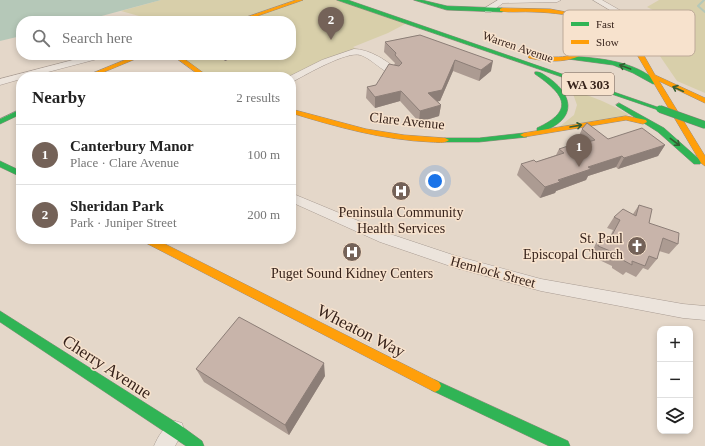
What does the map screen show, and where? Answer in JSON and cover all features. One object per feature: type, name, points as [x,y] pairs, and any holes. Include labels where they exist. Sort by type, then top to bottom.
[{"type":"main road","points":[[253,16],[301,0]]},
{"type":"main road","name":"Warren Avenue","points":[[343,0],[705,125]]},
{"type":"main road","points":[[416,0],[446,8],[538,10],[563,13]]},
{"type":"main road","points":[[502,10],[552,14],[563,18]]},
{"type":"main road","points":[[475,45],[530,57],[554,59],[597,59],[614,63],[638,72],[659,86]]},
{"type":"main road","points":[[568,58],[574,56]]},
{"type":"main road","points":[[641,56],[705,163]]},
{"type":"main road","points":[[99,72],[129,60]]},
{"type":"main road","points":[[182,60],[199,72]]},
{"type":"main road","points":[[516,60],[600,95],[638,115],[684,149],[705,172]]},
{"type":"main road","points":[[516,60],[556,87],[566,102],[563,114],[554,123],[545,128],[524,135]]},
{"type":"main road","points":[[651,75],[705,101]]},
{"type":"main road","name":"Clare Avenue","points":[[296,112],[345,127],[402,136],[452,139],[494,139],[524,135]]},
{"type":"main road","points":[[0,122],[16,114]]},
{"type":"main road","points":[[524,135],[618,119],[634,119],[653,125]]},
{"type":"main road","points":[[0,164],[16,172]]},
{"type":"main road","name":"Wheaton Way","points":[[157,244],[450,394],[563,446]]},
{"type":"main road","name":"Cherry Avenue","points":[[0,316],[175,430],[197,446]]},
{"type":"street","points":[[488,10],[495,4],[502,1],[557,0]]},
{"type":"street","points":[[597,0],[615,10]]},
{"type":"street","points":[[296,76],[312,68],[354,51],[361,52],[395,73]]},
{"type":"street","points":[[38,72],[83,60]]},
{"type":"street","points":[[0,82],[16,78]]},
{"type":"street","name":"Hemlock Street","points":[[296,199],[385,238],[462,264],[541,285],[683,311],[705,313]]},
{"type":"street","points":[[163,446],[175,430]]},
{"type":"shaded area","points":[[0,0],[161,0],[102,16],[16,16],[16,37],[0,41]]},
{"type":"shaded area","points":[[161,0],[339,0],[409,22],[388,33],[353,47],[361,52],[354,51],[296,75],[296,72],[199,72],[182,60],[296,60],[296,16],[139,16],[121,11]]},
{"type":"shaded area","points":[[659,0],[705,0],[705,93],[677,81],[660,56],[695,56],[695,10],[653,10],[647,7]]},
{"type":"shaded area","points":[[572,91],[602,101],[629,115],[559,127],[574,115],[577,105]]},
{"type":"building","points":[[420,35],[493,61],[481,70],[455,60],[442,90],[428,93],[441,105],[420,111],[401,91],[375,97],[367,87],[376,85],[389,64],[399,66],[402,63],[395,55],[396,53],[385,42]]},
{"type":"building","points":[[587,123],[608,139],[642,128],[665,145],[624,158],[622,156],[588,167],[591,169],[558,180],[560,182],[545,187],[521,164],[534,160],[536,162],[564,153],[559,149],[595,140],[582,129]]},
{"type":"building","points":[[639,205],[652,209],[649,223],[679,233],[678,244],[663,238],[657,259],[649,256],[645,266],[632,261],[632,265],[619,258],[620,255],[598,246],[602,234],[611,237],[620,220],[614,217],[623,209],[636,216]]},
{"type":"building","points":[[239,317],[324,363],[285,425],[196,369]]},
{"type":"waterway","points":[[704,0],[698,6],[705,12]]},
{"type":"traffic: fast","points":[[339,0],[346,1],[660,109]]},
{"type":"traffic: fast","points":[[416,0],[447,8],[502,10]]},
{"type":"traffic: fast","points":[[570,58],[604,61],[625,67],[655,83]]},
{"type":"traffic: fast","points":[[537,73],[560,92],[564,98],[565,105],[564,112],[559,119],[553,124],[540,130]]},
{"type":"traffic: fast","points":[[619,105],[661,130],[697,162]]},
{"type":"traffic: fast","points":[[660,109],[705,125]]},
{"type":"traffic: fast","points":[[0,122],[16,114]]},
{"type":"traffic: fast","points":[[445,140],[479,140],[524,135]]},
{"type":"traffic: fast","points":[[0,164],[16,172]]},
{"type":"traffic: fast","points":[[0,316],[175,430],[197,446]]},
{"type":"traffic: fast","points":[[435,386],[563,446]]},
{"type":"traffic: slow","points":[[253,16],[301,0]]},
{"type":"traffic: slow","points":[[502,10],[534,10],[563,13]]},
{"type":"traffic: slow","points":[[531,57],[556,59],[576,56]]},
{"type":"traffic: slow","points":[[641,56],[705,163]]},
{"type":"traffic: slow","points":[[99,72],[129,60]]},
{"type":"traffic: slow","points":[[182,60],[199,72]]},
{"type":"traffic: slow","points":[[653,76],[705,101]]},
{"type":"traffic: slow","points":[[296,112],[385,135],[445,140]]},
{"type":"traffic: slow","points":[[524,135],[626,118],[643,122]]},
{"type":"traffic: slow","points":[[157,244],[435,386]]},
{"type":"place","name":"Sheridan Park","points":[[331,40]]},
{"type":"place","name":"Canterbury Manor","points":[[579,167]]},
{"type":"place","name":"Peninsula Community Health Services","points":[[401,191]]},
{"type":"place","name":"St. Paul Episcopal Church","points":[[637,246]]},
{"type":"place","name":"Puget Sound Kidney Centers","points":[[352,252]]}]
